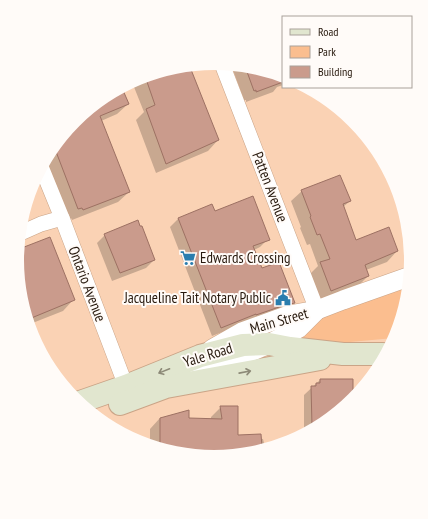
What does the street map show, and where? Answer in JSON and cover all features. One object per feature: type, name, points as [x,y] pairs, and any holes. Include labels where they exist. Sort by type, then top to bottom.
[{"type":"main road","name":"Yale Road","points":[[98,410],[200,356],[243,345],[269,344],[343,354],[379,354]]},
{"type":"main road","name":"Yale Road","points":[[87,401],[343,354]]},
{"type":"street","name":"Patten Avenue","points":[[224,70],[318,310]]},
{"type":"street","name":"Ontario Avenue","points":[[44,174],[128,393]]},
{"type":"street","points":[[27,230],[62,218]]},
{"type":"street","name":"Main Street","points":[[200,356],[242,332],[289,315],[318,310],[403,279]]},
{"type":"street","name":"Main Street","points":[[166,387],[269,344],[299,328],[318,310]]},
{"type":"green space","points":[[401,289],[398,309],[387,339],[328,344],[294,337],[316,317]]},
{"type":"building","points":[[192,71],[219,140],[166,164],[146,109],[155,105],[147,82],[165,76]]},
{"type":"building","points":[[247,72],[282,82],[256,92],[256,90],[254,91]]},
{"type":"building","points":[[124,92],[129,104],[100,116],[130,192],[83,210],[82,208],[78,209],[57,153],[80,125],[98,109]]},
{"type":"building","points":[[340,175],[351,201],[343,204],[356,240],[389,227],[398,251],[365,265],[369,276],[331,291],[320,262],[330,259],[320,234],[317,235],[301,190]]},
{"type":"building","points":[[253,196],[270,240],[253,246],[262,268],[279,262],[295,303],[256,314],[221,328],[178,218],[212,204],[215,211]]},
{"type":"building","points":[[138,220],[140,226],[142,226],[155,260],[120,273],[104,234]]},
{"type":"building","points":[[50,237],[75,300],[33,317],[24,272],[24,247]]},
{"type":"building","points":[[320,379],[353,379],[353,389],[330,410],[312,422],[311,386],[316,386],[316,383],[320,383]]},
{"type":"building","points":[[220,406],[238,406],[238,435],[261,434],[262,443],[239,448],[214,450],[189,448],[160,441],[160,418],[189,410],[189,418],[222,419]]},
{"type":"place","name":"Edwards Crossing","points":[[188,258]]},
{"type":"place","name":"Jacqueline Tait Notary Public","points":[[283,298]]}]
